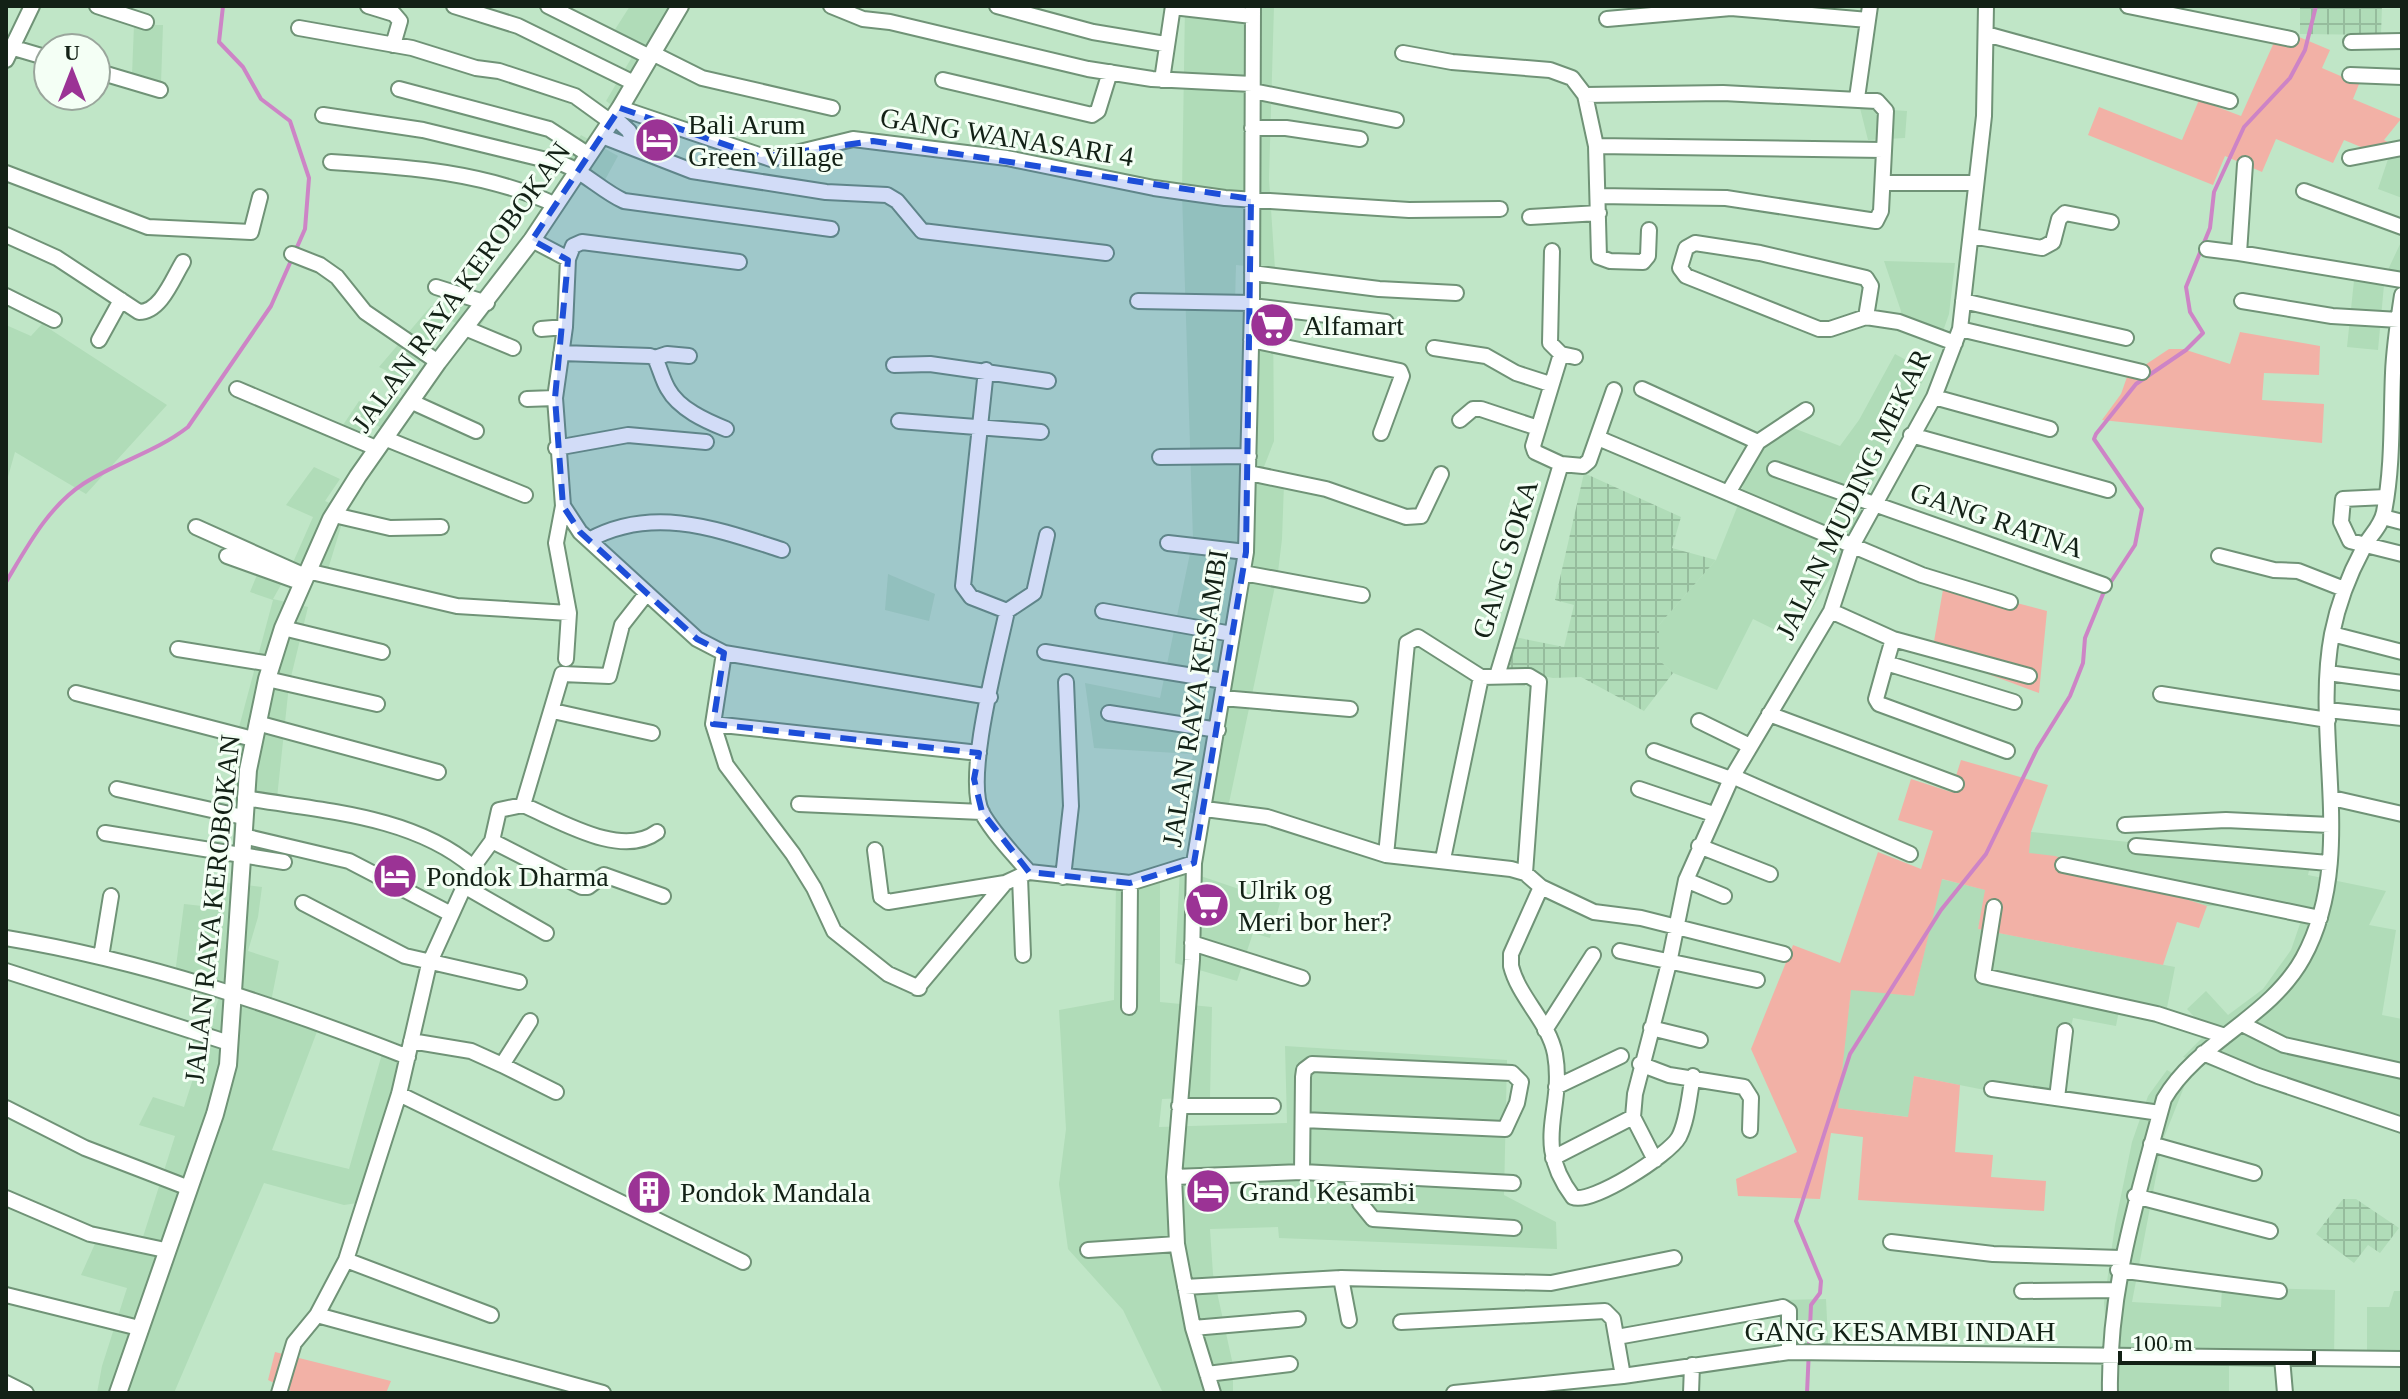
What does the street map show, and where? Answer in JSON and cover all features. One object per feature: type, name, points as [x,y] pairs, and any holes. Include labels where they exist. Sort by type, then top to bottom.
[{"type":"main road","name":"JALAN RAYA KEROBOKAN","points":[[118,1393],[228,1065],[245,798],[255,731],[283,628],[334,515],[380,443],[438,362],[539,244],[551,203],[571,167],[589,155],[611,121],[627,80],[651,55],[680,6]]},
{"type":"street","points":[[32,6],[10,54],[32,56]]},
{"type":"street","points":[[97,6],[146,22]]},
{"type":"street","points":[[368,6],[394,14],[400,21],[393,45]]},
{"type":"street","points":[[454,6],[518,26],[627,80]]},
{"type":"street","points":[[548,6],[702,78],[832,108]]},
{"type":"street","points":[[831,6],[866,12],[890,22],[1088,69],[1162,80],[1175,78],[1252,88],[1396,120]]},
{"type":"street","points":[[997,6],[1093,32],[1165,44]]},
{"type":"street","points":[[1162,80],[1173,6],[1253,11]]},
{"type":"street","name":"JALAN MUDING MEKAR","points":[[1633,1117],[1640,1064],[1669,963],[1686,880],[1699,846],[1731,777],[1831,611],[1853,544],[1934,397],[1957,336],[1984,116],[1986,6]]},
{"type":"street","points":[[2128,6],[2291,39]]},
{"type":"street","points":[[1607,19],[1731,8],[1869,13],[1857,98]]},
{"type":"street","name":"JALAN RAYA KESAMBI","points":[[1213,1393],[1193,1328],[1177,1244],[1174,1177],[1192,943],[1194,863],[1246,552],[1252,304],[1253,11]]},
{"type":"street","points":[[299,28],[393,45],[476,68],[499,71],[575,96],[629,131],[635,147]]},
{"type":"street","points":[[1986,34],[2230,101]]},
{"type":"street","points":[[2351,42],[2402,41]]},
{"type":"street","points":[[1403,53],[1452,62],[1563,72],[1585,95],[1596,146],[1597,251],[1603,259],[1643,262],[1648,256],[1649,230]]},
{"type":"street","points":[[943,80],[1092,115],[1098,111],[1110,72]]},
{"type":"street","points":[[2350,75],[2402,77]]},
{"type":"street","points":[[112,76],[160,90]]},
{"type":"street","points":[[399,89],[534,124],[568,139],[589,155]]},
{"type":"street","points":[[1585,95],[1723,93],[1857,98],[1877,101],[1885,106],[1880,217],[1872,222],[1726,198],[1598,196]]},
{"type":"street","points":[[323,115],[423,130],[544,159],[571,167],[624,201],[831,229]]},
{"type":"street","points":[[611,121],[611,142],[635,147],[661,161],[729,179],[826,192],[887,195],[897,201],[922,231],[1106,253]]},
{"type":"street","name":"GANG WANASARI 4","points":[[611,121],[761,157],[795,155],[853,139],[1007,158],[1154,188],[1251,199],[1409,210],[1500,209]]},
{"type":"street","points":[[1252,128],[1286,128],[1360,139]]},
{"type":"street","points":[[1596,146],[1884,150]]},
{"type":"street","points":[[2350,158],[2402,148]]},
{"type":"street","points":[[331,162],[437,170],[526,192],[551,203]]},
{"type":"street","points":[[2239,253],[2245,164]]},
{"type":"street","points":[[6,173],[148,227],[251,232],[254,230],[260,197]]},
{"type":"street","points":[[1883,183],[1976,183]]},
{"type":"street","points":[[2304,191],[2402,227]]},
{"type":"street","points":[[1530,217],[1599,213]]},
{"type":"street","points":[[1971,236],[2042,248],[2053,242],[2063,214],[2111,222]]},
{"type":"street","points":[[6,235],[57,258],[139,312],[153,309],[183,262]]},
{"type":"street","points":[[566,659],[569,613],[556,543],[560,517],[556,448],[543,399],[561,353],[554,328],[565,258],[573,246],[582,242],[739,262]]},
{"type":"street","points":[[1866,317],[1871,286],[1866,278],[1729,247],[1695,243],[1686,248],[1680,268],[1686,276],[1819,329],[1830,329],[1866,317],[2142,372]]},
{"type":"street","points":[[539,244],[565,258]]},
{"type":"street","points":[[2207,249],[2402,280]]},
{"type":"street","points":[[1552,251],[1549,339],[1568,356],[1550,384],[1533,446],[1535,452],[1561,464]]},
{"type":"street","points":[[292,254],[320,265],[337,277],[365,312],[438,362]]},
{"type":"street","points":[[1252,273],[1379,289],[1456,293]]},
{"type":"street","points":[[436,287],[487,303]]},
{"type":"street","points":[[2110,1393],[2109,1356],[2120,1264],[2135,1196],[2160,1113],[2172,1085],[2203,1053],[2281,989],[2303,957],[2320,918],[2328,863],[2332,798],[2328,673],[2332,634],[2359,544],[2383,517],[2396,450],[2402,295]]},
{"type":"street","points":[[6,296],[54,320]]},
{"type":"street","points":[[99,340],[121,300]]},
{"type":"street","points":[[1138,301],[1252,304],[1386,322]]},
{"type":"street","points":[[1963,301],[2126,338]]},
{"type":"street","points":[[2242,301],[2332,316],[2399,320]]},
{"type":"street","points":[[465,328],[513,348]]},
{"type":"street","points":[[1251,340],[1400,371],[1402,376],[1381,433]]},
{"type":"street","points":[[1434,348],[1486,356],[1516,373],[1550,384]]},
{"type":"street","points":[[561,353],[655,358],[667,354],[689,356]]},
{"type":"street","points":[[655,358],[669,391],[676,399],[703,420],[726,429]]},
{"type":"street","points":[[894,365],[930,364],[1048,381]]},
{"type":"street","points":[[986,370],[963,586],[971,597],[1007,611]]},
{"type":"street","points":[[237,389],[380,443],[441,461],[525,495]]},
{"type":"street","points":[[1642,389],[1758,442]]},
{"type":"street","name":"GANG SOKA","points":[[1497,676],[1561,464],[1583,466],[1598,438],[1614,390]]},
{"type":"street","points":[[1934,397],[2050,429]]},
{"type":"street","points":[[410,401],[476,431]]},
{"type":"street","points":[[1460,420],[1473,409],[1481,409],[1538,428]]},
{"type":"street","points":[[1728,493],[1758,442],[1806,410]]},
{"type":"street","points":[[899,421],[1041,432]]},
{"type":"street","points":[[556,448],[628,435],[706,442]]},
{"type":"street","points":[[1911,435],[2108,490]]},
{"type":"street","points":[[1598,438],[1922,575],[2010,602]]},
{"type":"street","points":[[1160,457],[1249,456]]},
{"type":"street","name":"GANG RATNA","points":[[1775,469],[2104,585]]},
{"type":"street","points":[[1249,473],[1326,489],[1406,517],[1421,516],[1441,474]]},
{"type":"street","points":[[2386,497],[2342,500],[2342,526],[2348,539],[2402,554]]},
{"type":"street","points":[[334,515],[390,528],[441,527]]},
{"type":"street","points":[[560,517],[697,639],[724,653],[990,697]]},
{"type":"street","points":[[2383,517],[2402,522]]},
{"type":"street","points":[[589,540],[635,522],[669,522],[724,533],[782,550]]},
{"type":"street","points":[[196,527],[305,577]]},
{"type":"street","points":[[1023,955],[1024,875],[982,812],[974,779],[1007,611],[1034,593],[1047,535]]},
{"type":"street","points":[[1168,543],[1246,552]]},
{"type":"street","points":[[227,556],[305,577],[405,597],[505,611],[569,613]]},
{"type":"street","points":[[2219,556],[2274,570],[2298,571],[2344,589]]},
{"type":"street","points":[[1243,573],[1362,595]]},
{"type":"street","points":[[523,805],[565,672],[609,676],[622,625],[647,593]]},
{"type":"street","points":[[1103,611],[1232,634]]},
{"type":"street","points":[[1831,611],[1893,639],[2029,676]]},
{"type":"street","points":[[283,628],[382,652]]},
{"type":"street","points":[[2332,634],[2402,652]]},
{"type":"street","name":"GANG SOKA","points":[[1386,855],[1407,643],[1418,637],[1481,677],[1529,676],[1539,682],[1525,873]]},
{"type":"street","points":[[1893,639],[1876,699],[1879,704],[2007,751]]},
{"type":"street","points":[[178,649],[377,704]]},
{"type":"street","points":[[1045,652],[1224,681]]},
{"type":"street","points":[[724,653],[713,724],[726,765],[793,854],[814,888],[834,931],[888,974],[918,988],[1005,883]]},
{"type":"street","points":[[1886,663],[2014,702]]},
{"type":"street","points":[[2328,673],[2402,683]]},
{"type":"street","name":"GANG SOKA","points":[[1443,859],[1481,677]]},
{"type":"street","points":[[1063,877],[1071,806],[1066,682]]},
{"type":"street","points":[[76,693],[438,772]]},
{"type":"street","points":[[2161,694],[2328,715],[2402,718]]},
{"type":"street","points":[[1222,698],[1350,709]]},
{"type":"street","points":[[553,711],[652,733]]},
{"type":"street","points":[[1109,713],[1218,730]]},
{"type":"street","points":[[1769,714],[1956,784]]},
{"type":"street","points":[[1699,721],[1750,746]]},
{"type":"street","points":[[713,724],[979,753]]},
{"type":"street","points":[[1654,751],[1731,777],[1910,854]]},
{"type":"street","points":[[117,789],[243,817]]},
{"type":"street","points":[[1639,789],[1713,814]]},
{"type":"street","points":[[245,798],[388,825],[458,855],[473,867]]},
{"type":"street","points":[[2332,798],[2402,814]]},
{"type":"street","points":[[799,804],[982,812]]},
{"type":"street","points":[[279,1393],[294,1343],[317,1315],[346,1260],[399,1094],[429,964],[473,867],[492,841],[499,810],[523,805],[624,843],[637,843],[657,832]]},
{"type":"street","points":[[1205,809],[1282,820],[1386,855],[1443,859],[1525,873],[1541,887],[1594,912],[1676,926],[1784,954]]},
{"type":"street","points":[[2125,825],[2226,820],[2330,825]]},
{"type":"street","points":[[105,833],[242,844],[349,861],[451,914]]},
{"type":"street","points":[[492,841],[582,887],[588,887],[604,875],[663,896]]},
{"type":"street","points":[[242,844],[284,862]]},
{"type":"street","points":[[1699,846],[1770,874]]},
{"type":"street","points":[[2136,846],[2328,863]]},
{"type":"street","points":[[875,850],[881,897],[888,902],[1005,883],[1024,875],[1130,883],[1194,863]]},
{"type":"street","points":[[2063,865],[2320,918]]},
{"type":"street","points":[[1686,880],[1724,896]]},
{"type":"street","points":[[1129,1007],[1130,883]]},
{"type":"street","points":[[464,886],[546,933]]},
{"type":"street","points":[[1541,887],[1511,954],[1511,966],[1554,1050],[1556,1087],[1549,1141],[1553,1158],[1570,1193],[1578,1199],[1590,1197],[1655,1160],[1679,1136],[1693,1076]]},
{"type":"street","points":[[101,957],[111,896]]},
{"type":"street","points":[[303,903],[405,956],[429,964],[519,982]]},
{"type":"street","points":[[1994,907],[1983,976],[2157,1014],[2225,1036]]},
{"type":"street","points":[[6,938],[101,957],[232,992],[410,1049],[471,1051],[556,1092]]},
{"type":"street","points":[[1192,943],[1302,978]]},
{"type":"street","points":[[1620,951],[1757,980]]},
{"type":"street","points":[[1545,1030],[1593,955]]},
{"type":"street","points":[[6,971],[226,1042]]},
{"type":"street","points":[[502,1065],[530,1021]]},
{"type":"street","points":[[2242,1024],[2284,1045],[2402,1071]]},
{"type":"street","points":[[1651,1028],[1700,1040]]},
{"type":"street","points":[[2057,1098],[2065,1031]]},
{"type":"street","points":[[2203,1053],[2258,1076],[2402,1125]]},
{"type":"street","points":[[1556,1087],[1621,1056]]},
{"type":"street","points":[[1302,1172],[1303,1120],[1304,1070],[1312,1064],[1512,1073],[1521,1082],[1511,1122],[1505,1129],[1303,1120]]},
{"type":"street","points":[[1640,1064],[1669,1075],[1693,1076],[1744,1087],[1751,1098],[1750,1130]]},
{"type":"street","points":[[1992,1089],[2160,1113]]},
{"type":"street","points":[[399,1094],[743,1262]]},
{"type":"street","points":[[1179,1106],[1273,1106]]},
{"type":"street","points":[[6,1108],[85,1148],[189,1188]]},
{"type":"street","points":[[1553,1158],[1633,1117],[1655,1160]]},
{"type":"street","points":[[2151,1144],[2254,1173]]},
{"type":"street","points":[[1174,1177],[1302,1172],[1513,1183]]},
{"type":"street","points":[[1350,1175],[1360,1203],[1373,1219],[1514,1228]]},
{"type":"street","points":[[2135,1196],[2270,1231]]},
{"type":"street","points":[[6,1198],[90,1234],[165,1250]]},
{"type":"street","points":[[1891,1242],[2120,1264],[2279,1291]]},
{"type":"street","points":[[1088,1250],[1177,1244]]},
{"type":"street","points":[[1185,1287],[1341,1278],[1551,1283],[1674,1258]]},
{"type":"street","points":[[346,1260],[491,1315]]},
{"type":"street","points":[[1341,1278],[1349,1320]]},
{"type":"street","points":[[2022,1291],[2116,1290]]},
{"type":"street","points":[[6,1295],[139,1328]]},
{"type":"street","points":[[1617,1337],[1783,1307],[1789,1311],[1789,1352]]},
{"type":"street","points":[[1401,1322],[1599,1310],[1609,1313],[1617,1337],[1623,1376]]},
{"type":"street","points":[[317,1315],[537,1378],[603,1393]]},
{"type":"street","points":[[1193,1328],[1298,1319]]},
{"type":"street","name":"GANG KESAMBI INDAH","points":[[1454,1393],[1623,1376],[1789,1352],[2402,1359]]},
{"type":"street","points":[[2282,1358],[2285,1393]]},
{"type":"street","points":[[1207,1374],[1290,1364]]},
{"type":"street","points":[[1691,1393],[1692,1365]]},
{"type":"street","points":[[6,1383],[26,1393]]},
{"type":"highlighted area","points":[[620,108],[761,157],[873,141],[1251,199],[1246,552],[1194,863],[1130,883],[1029,872],[982,812],[974,779],[979,753],[713,724],[724,653],[697,639],[580,532],[563,506],[555,398],[568,260],[532,240]]},
{"type":"shaded area","points":[[630,6],[687,6],[620,111],[606,101],[632,57],[607,42]]},
{"type":"shaded area","points":[[1185,6],[1274,6],[1269,179],[1275,269],[1236,265],[1235,302],[1273,306],[1274,441],[1260,477],[1284,484],[1282,539],[1278,572],[1226,817],[1185,812],[1193,754],[1094,748],[1085,683],[1160,698],[1193,539],[1182,193]]},
{"type":"shaded area","points":[[2300,6],[2382,6],[2381,35],[2300,34]]},
{"type":"shaded area","points":[[134,25],[163,25],[161,84],[132,75]]},
{"type":"shaded area","points":[[2280,29],[2330,50],[2322,68],[2359,84],[2353,99],[2401,119],[2384,140],[2391,144],[2385,157],[2344,140],[2333,163],[2276,139],[2262,172],[2225,156],[2213,185],[2088,135],[2099,107],[2182,140],[2199,100],[2241,116]]},
{"type":"shaded area","points":[[1860,108],[1907,111],[1905,138],[1868,140]]},
{"type":"shaded area","points":[[581,135],[618,156],[600,189],[558,168]]},
{"type":"shaded area","points":[[2402,148],[2402,198],[2378,189],[2391,150]]},
{"type":"shaded area","points":[[2402,240],[2402,277],[2385,274],[2378,350],[2347,347],[2355,271],[2386,274]]},
{"type":"shaded area","points":[[1884,261],[1955,263],[1949,314],[1942,334],[1898,322],[1901,311]]},
{"type":"shaded area","points":[[472,291],[497,301],[475,334],[452,321],[405,380],[379,367],[431,306],[452,320]]},
{"type":"shaded area","points":[[42,324],[167,405],[86,494],[15,452],[6,484],[6,325],[31,336]]},
{"type":"shaded area","points":[[2240,332],[2320,346],[2319,375],[2264,373],[2262,400],[2324,404],[2322,443],[2102,420],[2121,394],[2127,377],[2169,349],[2183,349],[2230,364]]},
{"type":"shaded area","points":[[1895,354],[1928,372],[1891,437],[1843,557],[1794,639],[1753,619],[1717,690],[1673,673],[1659,660],[1659,625],[1716,560],[1738,505],[1749,463],[1783,424],[1840,446],[1859,420]]},
{"type":"shaded area","points":[[393,394],[415,405],[398,436],[372,423],[359,444],[337,434],[359,401],[378,411]]},
{"type":"shaded area","points":[[314,467],[340,479],[325,501],[346,510],[326,576],[291,567],[313,517],[286,505]]},
{"type":"shaded area","points":[[1584,473],[1681,517],[1672,548],[1716,560],[1659,625],[1659,660],[1673,673],[1644,711],[1581,677],[1553,678],[1493,667],[1500,634],[1564,647],[1574,605],[1555,600]]},
{"type":"shaded area","points":[[265,555],[291,567],[273,599],[308,607],[289,685],[277,798],[229,792],[238,731],[273,600],[250,592]]},
{"type":"shaded area","points":[[888,574],[935,594],[929,621],[885,610]]},
{"type":"shaded area","points":[[1944,584],[2047,611],[2039,693],[1932,653]]},
{"type":"shaded area","points":[[1961,760],[2048,785],[2031,832],[2029,853],[2055,856],[2207,906],[2199,928],[2177,922],[2163,965],[1978,929],[1985,890],[1942,879],[1914,996],[1851,990],[1838,1108],[1908,1117],[1914,1076],[1960,1085],[1955,1152],[1993,1155],[1991,1177],[2046,1181],[2044,1211],[1858,1200],[1863,1137],[1831,1133],[1820,1199],[1738,1196],[1736,1179],[1797,1152],[1751,1049],[1793,945],[1840,963],[1878,852],[1921,869],[1933,831],[1898,820],[1911,779],[1951,792]]},
{"type":"shaded area","points":[[2031,832],[2311,861],[2308,875],[2386,891],[2369,925],[2396,930],[2382,1015],[2402,1019],[2402,1132],[2183,1057],[2208,1032],[2187,1009],[2206,991],[2228,1015],[2263,989],[2291,950],[2302,918],[2268,907],[2207,906],[2028,853]]},
{"type":"shaded area","points":[[1180,869],[1280,903],[1270,938],[1253,933],[1237,981],[1175,963]]},
{"type":"shaded area","points":[[1160,871],[1160,1002],[1212,1007],[1210,1097],[1162,1099],[1159,1127],[1287,1123],[1285,1046],[1507,1060],[1504,1195],[1556,1222],[1557,1249],[1279,1238],[1278,1227],[1210,1229],[1213,1274],[1233,1365],[1233,1393],[1163,1393],[1123,1310],[1068,1249],[1059,1184],[1066,1129],[1059,1010],[1114,1000],[1116,885]]},
{"type":"shaded area","points":[[1941,879],[1986,890],[1978,929],[2175,967],[2166,1013],[2120,1005],[2116,1026],[2073,1018],[2055,1104],[1914,1076],[1909,1117],[1837,1108],[1851,989],[1914,996]]},
{"type":"shaded area","points":[[221,882],[262,887],[258,917],[248,951],[279,961],[269,1012],[318,1029],[272,1150],[349,1169],[382,1054],[413,1070],[394,1104],[370,1201],[344,1205],[264,1183],[174,1393],[97,1393],[102,1366],[127,1288],[81,1275],[102,1228],[142,1240],[175,1136],[139,1125],[153,1097],[184,1107],[220,994],[175,974],[184,904],[220,908]]},
{"type":"shaded area","points":[[2167,1070],[2186,1082],[2163,1140],[2132,1302],[2221,1307],[2222,1287],[2335,1290],[2334,1358],[2229,1363],[2229,1393],[2106,1393],[2109,1362],[2104,1303],[2115,1225],[2132,1142],[2148,1096]]},
{"type":"shaded area","points":[[2343,1199],[2356,1199],[2399,1228],[2380,1253],[2368,1245],[2354,1263],[2316,1234]]},
{"type":"shaded area","points":[[2394,1291],[2402,1291],[2402,1357],[2367,1357],[2367,1307],[2389,1307]]},
{"type":"shaded area","points":[[1826,1299],[1829,1360],[1783,1361],[1781,1300]]},
{"type":"shaded area","points":[[275,1352],[391,1381],[386,1393],[295,1393],[268,1380]]},
{"type":"waterway","points":[[6,582],[39,528],[71,493],[96,476],[188,427],[271,306],[305,229],[309,178],[290,121],[261,99],[243,67],[219,42],[223,6]]},
{"type":"waterway","points":[[1807,1393],[1811,1305],[1820,1293],[1821,1281],[1796,1221],[1850,1054],[1941,910],[1986,854],[2037,749],[2070,696],[2083,663],[2085,638],[2103,594],[2135,545],[2142,509],[2094,439],[2136,384],[2186,350],[2203,333],[2190,312],[2186,287],[2210,228],[2214,192],[2244,127],[2290,78],[2305,50],[2316,6]]},
{"type":"place","name":"Bali Arum Green Village","points":[[657,140]]},
{"type":"place","name":"Alfamart","points":[[1272,325]]},
{"type":"place","name":"Pondok Dharma","points":[[395,876]]},
{"type":"place","name":"Ulrik og Meri bor her?","points":[[1207,905]]},
{"type":"place","name":"Grand Kesambi","points":[[1208,1191]]},
{"type":"place","name":"Pondok Mandala","points":[[649,1192]]}]
